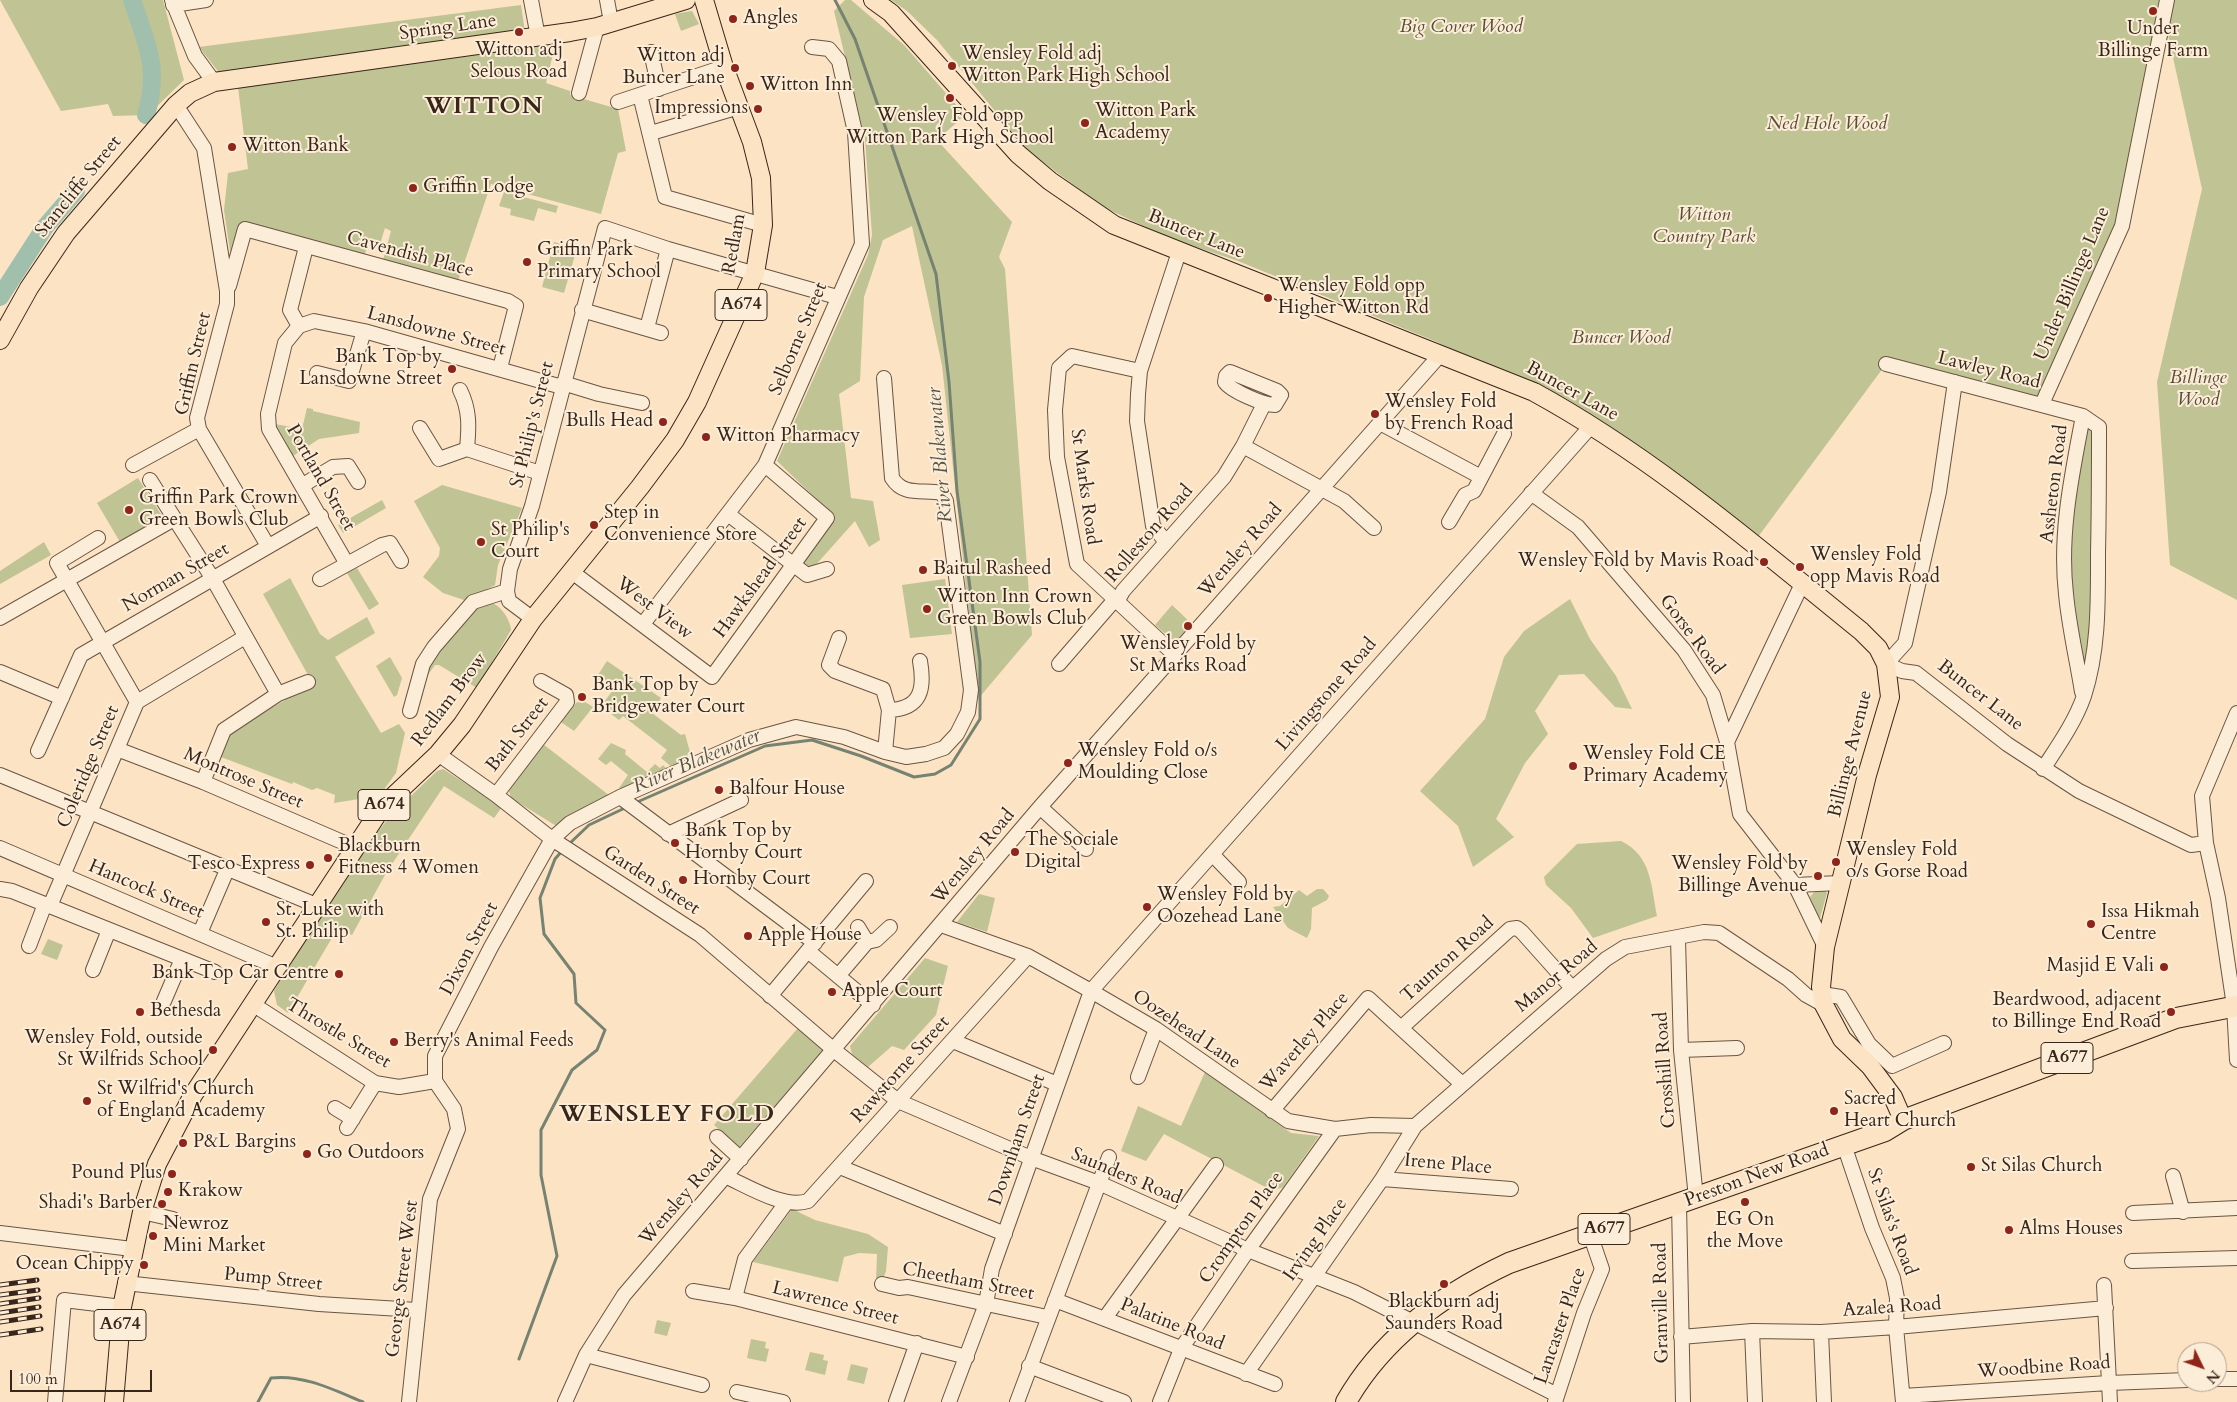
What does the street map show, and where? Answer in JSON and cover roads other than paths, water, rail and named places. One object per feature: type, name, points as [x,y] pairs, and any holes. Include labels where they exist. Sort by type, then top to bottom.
[{"type":"highway","name":"Preston New Road","points":[[1346,1402],[1369,1366],[1412,1322],[1481,1276],[1509,1262],[1885,1131],[1903,1120],[2176,1018],[2236,1006]]},
{"type":"main road","name":"Spring Lane","points":[[214,82],[538,37],[604,25],[686,0]]},
{"type":"main road","name":"Redlam","points":[[572,572],[675,440],[698,402],[755,273],[764,225],[761,178],[704,0]]},
{"type":"main road","name":"Buncer Lane","points":[[873,0],[891,13],[1018,154],[1050,181],[1114,225],[1534,392],[1592,425],[1677,485],[1861,631],[1878,648],[1886,664]]},
{"type":"main road","name":"Stancliffe Street","points":[[0,340],[29,288],[66,233],[176,105],[190,93],[214,82]]},
{"type":"main road","name":"Redlam Brow","points":[[354,847],[382,807],[438,754],[462,726],[533,619],[572,572]]},
{"type":"main road","name":"Billinge Avenue","points":[[1823,1000],[1825,947],[1867,775],[1890,697],[1886,664]]},
{"type":"main road","name":"A674","points":[[114,1402],[125,1283],[132,1249],[157,1164],[171,1135],[202,1082],[354,847]]},
{"type":"main road","points":[[1823,1000],[1842,1039],[1870,1066],[1893,1097],[1903,1120]]},
{"type":"street","points":[[206,0],[172,3],[195,56],[214,82]]},
{"type":"street","points":[[531,0],[538,37]]},
{"type":"street","points":[[578,93],[604,25],[607,0]]},
{"type":"street","name":"Under Billinge Lane","points":[[2042,404],[2122,226],[2167,0]]},
{"type":"street","name":"Selborne Street","points":[[643,624],[765,465],[837,297],[862,244],[855,132],[839,61],[829,49],[812,47]]},
{"type":"street","points":[[651,52],[659,89]]},
{"type":"street","points":[[618,102],[724,67]]},
{"type":"street","points":[[640,95],[665,198],[764,225]]},
{"type":"street","name":"Griffin Street","points":[[176,105],[204,148],[228,291]]},
{"type":"street","points":[[650,133],[739,107]]},
{"type":"street","name":"St Philip's Street","points":[[507,591],[510,569],[532,506],[604,228],[668,249]]},
{"type":"street","name":"Cavendish Place","points":[[241,243],[245,230],[508,301],[516,306],[500,368]]},
{"type":"street","name":"Griffin Street","points":[[241,243],[197,418],[199,429],[268,546]]},
{"type":"street","points":[[299,326],[290,310],[306,247]]},
{"type":"street","points":[[646,328],[668,249],[837,297]]},
{"type":"street","points":[[1166,542],[1153,526],[1144,472],[1138,421],[1140,371],[1179,252]]},
{"type":"street","points":[[582,310],[661,333]]},
{"type":"street","name":"Lansdowne Street","points":[[299,326],[314,321],[364,331],[562,385],[642,403]]},
{"type":"street","name":"Portland Street","points":[[299,326],[285,344],[268,414],[269,429],[321,516],[347,564]]},
{"type":"street","points":[[317,373],[349,381],[364,331]]},
{"type":"street","name":"Wensley Road","points":[[565,1402],[586,1355],[624,1295],[727,1177],[1040,807],[1440,355]]},
{"type":"street","name":"St Marks Road","points":[[1140,371],[1072,356],[1059,368],[1055,410],[1057,457],[1074,552],[1081,570],[1118,600],[1122,606],[1175,655]]},
{"type":"street","name":"Lawley Road","points":[[1886,364],[2083,416]]},
{"type":"street","name":"Dixon Street","points":[[435,1082],[435,1056],[492,947],[562,846],[570,823],[627,803],[749,740],[796,727],[844,737],[885,752],[906,757],[926,754],[944,748],[958,734],[968,712],[971,690],[946,501],[942,493],[929,490],[910,492],[897,486],[892,478],[884,378]]},
{"type":"street","points":[[1886,664],[1905,643],[1939,492],[1955,382]]},
{"type":"street","points":[[460,390],[466,401],[470,421],[467,449]]},
{"type":"street","name":"Rolleston Road","points":[[1059,664],[1111,604],[1118,600],[1123,591],[1224,478],[1264,404]]},
{"type":"street","name":"Assheton Road","points":[[2044,769],[2083,698],[2096,638],[2100,427],[2083,416],[2071,482],[2064,536],[2065,594],[2083,698]]},
{"type":"street","points":[[1380,423],[1481,477]]},
{"type":"street","name":"Livingstone Road","points":[[1090,991],[1592,425]]},
{"type":"street","points":[[420,428],[439,458],[467,449],[540,473]]},
{"type":"street","points":[[134,465],[199,429]]},
{"type":"street","points":[[1450,522],[1465,495],[1474,491],[1504,434]]},
{"type":"street","points":[[1246,440],[1344,501],[1374,528]]},
{"type":"street","name":"Hawkshead Street","points":[[712,677],[827,518],[765,465]]},
{"type":"street","points":[[303,485],[333,467],[348,466],[358,482]]},
{"type":"street","points":[[150,480],[213,579],[278,694]]},
{"type":"street","name":"Gorse Road","points":[[1531,492],[1578,527],[1684,650],[1713,695],[1727,742],[1740,814],[1795,885],[1825,947]]},
{"type":"street","points":[[728,514],[807,575],[828,570]]},
{"type":"street","name":"Norman Street","points":[[38,752],[81,654],[321,516]]},
{"type":"street","points":[[0,618],[174,519]]},
{"type":"street","points":[[98,538],[56,563],[137,702]]},
{"type":"street","points":[[320,579],[390,544],[401,561]]},
{"type":"street","name":"West View","points":[[572,572],[712,677]]},
{"type":"street","points":[[1727,742],[1802,584]]},
{"type":"street","points":[[410,711],[423,664],[434,647],[473,602],[507,591],[509,601],[533,619]]},
{"type":"street","name":"Coleridge Street","points":[[29,946],[91,814],[137,702],[245,638]]},
{"type":"street","points":[[839,638],[824,665],[883,689],[889,710],[885,752]]},
{"type":"street","points":[[889,710],[902,710],[910,706],[918,698],[923,676],[920,661]]},
{"type":"street","name":"Buncer Lane","points":[[1886,664],[1902,671],[1916,673],[2007,744],[2079,791],[2191,845],[2206,843]]},
{"type":"street","points":[[0,672],[62,698]]},
{"type":"street","name":"Bath Street","points":[[496,794],[568,699],[541,681]]},
{"type":"street","points":[[203,782],[224,730],[278,694],[308,682]]},
{"type":"street","points":[[2237,713],[2202,796],[2206,843],[2218,898],[2236,1006],[2237,1060]]},
{"type":"street","name":"Montrose Street","points":[[117,748],[203,782],[354,847]]},
{"type":"street","name":"Garden Street","points":[[438,754],[496,794],[562,846],[700,935],[834,1050]]},
{"type":"street","points":[[0,775],[316,906]]},
{"type":"street","points":[[668,834],[741,800]]},
{"type":"street","points":[[627,803],[811,947],[838,976],[873,1005]]},
{"type":"street","points":[[1040,807],[1086,849]]},
{"type":"street","name":"Hancock Street","points":[[0,848],[278,967]]},
{"type":"street","points":[[1212,854],[1239,882]]},
{"type":"street","points":[[200,933],[228,870]]},
{"type":"street","points":[[770,996],[866,881]]},
{"type":"street","points":[[1795,885],[1840,883]]},
{"type":"street","points":[[0,889],[12,891],[215,972]]},
{"type":"street","name":"Oozehead Lane","points":[[941,925],[1028,956],[1090,991],[1156,1030],[1288,1121],[1335,1129],[1371,1125],[1415,1126]]},
{"type":"street","points":[[858,927],[867,942]]},
{"type":"street","points":[[838,976],[867,942],[876,940],[890,927]]},
{"type":"street","name":"Taunton Road","points":[[1401,1028],[1510,929],[1517,928],[1522,932],[1572,988]]},
{"type":"street","points":[[93,970],[109,930]]},
{"type":"street","name":"Manor Road","points":[[1415,1126],[1606,959],[1625,947],[1681,938],[1704,932],[1719,933],[1788,979],[1806,995],[1823,1000],[1841,997],[1869,1044],[1892,1066],[1944,1043]]},
{"type":"street","name":"Crosshill Road","points":[[1681,938],[1681,1050],[1687,1201]]},
{"type":"street","name":"Rawstorne Street","points":[[735,1298],[745,1259],[792,1204],[808,1202],[1028,956]]},
{"type":"street","points":[[164,1001],[182,959]]},
{"type":"street","name":"Downham Street","points":[[948,1402],[986,1304],[992,1270],[1090,991]]},
{"type":"street","name":"Waverley Place","points":[[1272,1111],[1368,998],[1401,1028]]},
{"type":"street","name":"Throstle Street","points":[[254,1004],[375,1083],[399,1087],[435,1082]]},
{"type":"street","points":[[1401,1028],[1462,1084]]},
{"type":"street","points":[[1138,1076],[1156,1030]]},
{"type":"street","points":[[953,1040],[1057,1084]]},
{"type":"street","points":[[1681,1050],[1737,1048]]},
{"type":"street","name":"Saunders Road","points":[[834,1050],[898,1101],[1031,1158],[1099,1183],[1248,1250],[1354,1292],[1556,1398]]},
{"type":"street","name":"George Street West","points":[[408,1402],[430,1199],[458,1129],[454,1108],[435,1082]]},
{"type":"street","points":[[335,1108],[350,1123],[375,1083]]},
{"type":"street","name":"Irving Place","points":[[1246,1374],[1382,1179],[1415,1126]]},
{"type":"street","name":"Crompton Place","points":[[1160,1402],[1181,1349],[1248,1250],[1335,1129]]},
{"type":"street","points":[[717,1137],[742,1159]]},
{"type":"street","name":"St Silas's Road","points":[[1844,1145],[1872,1228],[1893,1278],[1897,1298],[1896,1327],[1903,1399]]},
{"type":"street","points":[[1017,1402],[1047,1317],[1109,1157]]},
{"type":"street","points":[[1105,1318],[1216,1165]]},
{"type":"street","points":[[840,1167],[1005,1234]]},
{"type":"street","points":[[2173,1176],[2183,1212]]},
{"type":"street","points":[[727,1177],[792,1204]]},
{"type":"street","name":"Irene Place","points":[[1382,1179],[1511,1190]]},
{"type":"street","name":"Granville Road","points":[[1682,1402],[1681,1337],[1687,1201]]},
{"type":"street","points":[[2133,1213],[2237,1208]]},
{"type":"street","points":[[142,1212],[173,1219]]},
{"type":"street","points":[[0,1233],[132,1249]]},
{"type":"street","name":"Lancaster Place","points":[[1556,1398],[1584,1313],[1602,1270],[1590,1234]]},
{"type":"street","points":[[2132,1261],[2237,1258]]},
{"type":"street","name":"Pump Street","points":[[125,1283],[318,1304],[417,1310]]},
{"type":"street","name":"Cheetham Street","points":[[882,1284],[900,1288],[908,1287],[1047,1317]]},
{"type":"street","points":[[2104,1285],[2110,1402]]},
{"type":"street","name":"Lawrence Street","points":[[693,1291],[735,1298],[967,1357]]},
{"type":"street","points":[[55,1402],[64,1300],[122,1306]]},
{"type":"street","name":"Palatine Road","points":[[1055,1300],[1274,1384]]},
{"type":"street","name":"Azalea Road","points":[[1681,1337],[1752,1331],[1821,1332],[1896,1327],[2106,1308]]},
{"type":"street","points":[[1752,1331],[1755,1402]]},
{"type":"street","points":[[1821,1332],[1824,1402]]},
{"type":"street","points":[[896,1402],[917,1343]]},
{"type":"street","points":[[586,1355],[702,1385]]},
{"type":"street","points":[[1029,1366],[1124,1402]]},
{"type":"street","name":"Woodbine Road","points":[[1903,1399],[2109,1383],[2177,1380]]},
{"type":"street","points":[[738,1392],[783,1402]]},
{"type":"waterway","points":[[132,0],[147,44],[152,70],[152,84],[146,115]]},
{"type":"waterway","name":"River Blakewater","points":[[635,803],[765,746],[812,740],[861,756],[914,777],[935,774],[951,765],[980,719],[980,662],[957,491],[949,382],[936,274],[855,39],[835,0]]},
{"type":"waterway","points":[[0,297],[45,227],[76,191]]},
{"type":"waterway","name":"River Blakewater","points":[[568,845],[589,825],[627,807]]},
{"type":"waterway","name":"River Blakewater","points":[[519,1359],[557,1256],[541,1175],[541,1130],[572,1070],[597,1050],[605,1030],[576,1003],[574,974],[544,934],[540,898],[555,859],[562,851]]},
{"type":"waterway","name":"River Blakewater","points":[[258,1402],[271,1378],[283,1377],[318,1384],[363,1402]]},
{"type":"railway","points":[[0,1285],[37,1280]]},
{"type":"railway","points":[[0,1295],[38,1290]]},
{"type":"railway","points":[[0,1304],[39,1298]]},
{"type":"railway","points":[[0,1313],[39,1307]]},
{"type":"railway","points":[[0,1322],[40,1316]]},
{"type":"railway","points":[[0,1335],[41,1329]]},
{"type":"place","name":"Under Billinge Farm","points":[[2153,11]]},
{"type":"place","name":"Angles","points":[[733,19]]},
{"type":"place","name":"Witton adj Selous Road","points":[[519,32]]},
{"type":"place","name":"Wensley Fold adj Witton Park High School","points":[[952,66]]},
{"type":"place","name":"Witton adj Buncer Lane","points":[[735,68]]},
{"type":"place","name":"Witton Inn","points":[[750,86]]},
{"type":"place","name":"Wensley Fold opp Witton Park High School","points":[[950,98]]},
{"type":"place","name":"Impressions","points":[[758,109]]},
{"type":"place","name":"Witton Park Academy","points":[[1085,123]]},
{"type":"place","name":"Witton Bank","points":[[232,147]]},
{"type":"place","name":"Griffin Lodge","points":[[413,188]]},
{"type":"place","name":"Griffin Park Primary School","points":[[527,262]]},
{"type":"place","name":"Wensley Fold opp Higher Witton Rd","points":[[1268,298]]},
{"type":"place","name":"Bank Top by Lansdowne Street","points":[[452,369]]},
{"type":"place","name":"Wensley Fold by French Road","points":[[1375,414]]},
{"type":"place","name":"Bulls Head","points":[[663,422]]},
{"type":"place","name":"Witton Pharmacy","points":[[706,437]]},
{"type":"place","name":"Griffin Park Crown Green Bowls Club","points":[[129,510]]},
{"type":"place","name":"Step in Convenience Store","points":[[594,525]]},
{"type":"place","name":"St Philip's Court","points":[[481,542]]},
{"type":"place","name":"Wensley Fold by Mavis Road","points":[[1764,562]]},
{"type":"place","name":"Wensley Fold opp Mavis Road","points":[[1800,567]]},
{"type":"place","name":"Baitul Rasheed","points":[[923,570]]},
{"type":"place","name":"Witton Inn Crown Green Bowls Club","points":[[927,609]]},
{"type":"place","name":"Wensley Fold by St Marks Road","points":[[1188,626]]},
{"type":"place","name":"Bank Top by Bridgewater Court","points":[[582,697]]},
{"type":"place","name":"Wensley Fold o/s Moulding Close","points":[[1068,763]]},
{"type":"place","name":"Wensley Fold CE Primary Academy","points":[[1573,766]]},
{"type":"place","name":"Balfour House","points":[[719,790]]},
{"type":"place","name":"Bank Top by Hornby Court","points":[[675,843]]},
{"type":"place","name":"The Sociale Digital","points":[[1015,852]]},
{"type":"place","name":"Blackburn Fitness 4 Women","points":[[328,858]]},
{"type":"place","name":"Wensley Fold o/s Gorse Road","points":[[1836,862]]},
{"type":"place","name":"Tesco Express","points":[[310,865]]},
{"type":"place","name":"Wensley Fold by Billinge Avenue","points":[[1818,876]]},
{"type":"place","name":"Hornby Court","points":[[683,880]]},
{"type":"place","name":"Wensley Fold by Oozehead Lane","points":[[1147,907]]},
{"type":"place","name":"St. Luke with St. Philip","points":[[266,922]]},
{"type":"place","name":"Issa Hikmah Centre","points":[[2091,924]]},
{"type":"place","name":"Apple House","points":[[748,936]]},
{"type":"place","name":"Masjid E Vali","points":[[2164,967]]},
{"type":"place","name":"Bank Top Car Centre","points":[[339,974]]},
{"type":"place","name":"Apple Court","points":[[832,992]]},
{"type":"place","name":"Bethesda","points":[[140,1012]]},
{"type":"place","name":"Beardwood, adjacent to Billinge End Road","points":[[2171,1012]]},
{"type":"place","name":"Berry's Animal Feeds","points":[[394,1042]]},
{"type":"place","name":"Wensley Fold, outside St Wilfrids School","points":[[213,1050]]},
{"type":"place","name":"St Wilfrid's Church of England Academy","points":[[87,1101]]},
{"type":"place","name":"Sacred Heart Church","points":[[1834,1111]]},
{"type":"place","name":"P&L Bargins","points":[[183,1143]]},
{"type":"place","name":"Go Outdoors","points":[[307,1154]]},
{"type":"place","name":"St Silas Church","points":[[1971,1167]]},
{"type":"place","name":"Pound Plus","points":[[172,1174]]},
{"type":"place","name":"Krakow","points":[[168,1192]]},
{"type":"place","name":"EG On the Move","points":[[1745,1202]]},
{"type":"place","name":"Shadi's Barber","points":[[162,1204]]},
{"type":"place","name":"Alms Houses","points":[[2009,1230]]},
{"type":"place","name":"Newroz Mini Market","points":[[153,1236]]},
{"type":"place","name":"Ocean Chippy","points":[[144,1265]]},
{"type":"place","name":"Blackburn adj Saunders Road","points":[[1444,1284]]},
{"type":"district","name":"WITTON","points":[[484,107]]},
{"type":"district","name":"WENSLEY FOLD","points":[[667,1115]]},
{"type":"park label","name":"Big Cover Wood","points":[[1461,28]]},
{"type":"park label","name":"Ned Hole Wood","points":[[1827,125]]},
{"type":"park label","name":"Witton Country Park","points":[[1704,227]]},
{"type":"park label","name":"Buncer Wood","points":[[1621,339]]},
{"type":"park label","name":"Billinge Wood","points":[[2198,390]]}]
